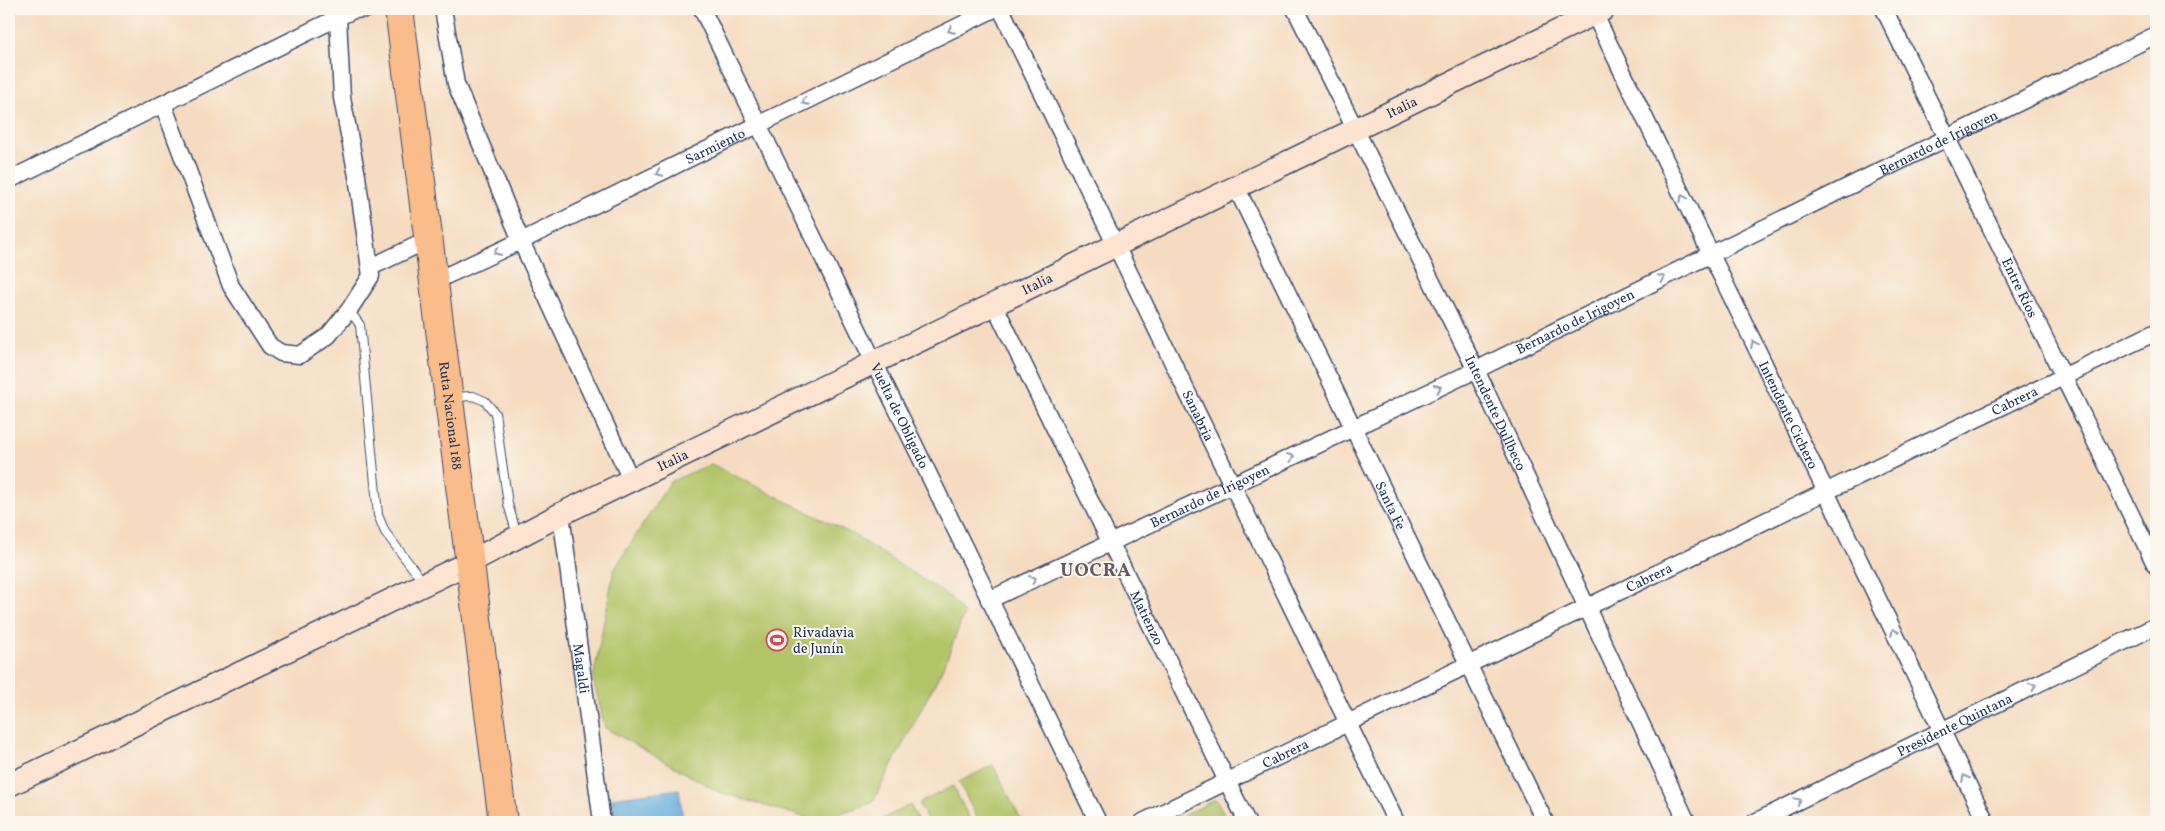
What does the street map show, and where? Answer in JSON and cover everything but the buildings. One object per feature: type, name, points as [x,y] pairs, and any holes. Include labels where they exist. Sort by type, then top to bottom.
[{"type":"highway","name":"Ruta Nacional 188","points":[[399,9],[503,822]]},
{"type":"street","points":[[9,180],[357,9]]},
{"type":"street","points":[[443,9],[456,84],[521,241],[631,480]]},
{"type":"street","name":"Vuelta de Obligado","points":[[702,9],[1098,822]]},
{"type":"street","name":"Sarmiento","points":[[435,280],[521,241],[994,9]]},
{"type":"street","name":"Sanabria","points":[[1001,9],[1396,822]]},
{"type":"street","name":"Intendente Dullbeco","points":[[1296,9],[1476,370],[1687,822]]},
{"type":"street","name":"Entre Ríos","points":[[1884,9],[2156,566]]},
{"type":"street","name":"Italia","points":[[9,785],[424,582],[470,562],[561,514],[1356,129],[1597,10]]},
{"type":"street","name":"Intendente Cichero","points":[[1597,10],[1711,254],[1986,822]]},
{"type":"street","points":[[163,104],[231,286],[270,346],[281,353],[300,355],[328,336],[349,310],[371,276],[357,176],[342,98],[338,18]]},
{"type":"street","name":"Bernardo de Irigoyen","points":[[989,600],[1476,370],[2156,35]]},
{"type":"street","name":"Santa Fe","points":[[1236,187],[1545,822]]},
{"type":"street","points":[[371,267],[430,240]]},
{"type":"street","name":"Matienzo","points":[[994,304],[1247,822]]},
{"type":"street","name":"Cabrera","points":[[1143,822],[2156,332]]},
{"type":"street","name":"Magaldi","points":[[561,514],[602,822]]},
{"type":"street","name":"Presidente Quintana","points":[[1754,822],[2156,626]]},
{"type":"lane","points":[[349,310],[360,325],[378,514],[385,532],[424,582]]},
{"type":"lane","points":[[450,397],[472,396],[485,401],[495,413],[508,504],[518,537]]},
{"type":"green space","name":"Rivadavia de Junín","points":[[711,464],[852,534],[950,597],[964,614],[944,666],[872,803],[817,821],[719,792],[605,728],[593,679],[614,570],[670,482]]},
{"type":"green space","points":[[993,765],[1022,822],[979,822],[959,782]]},
{"type":"green space","points":[[953,786],[971,822],[928,822],[919,803]]},
{"type":"green space","points":[[1216,799],[1228,822],[1171,822]]},
{"type":"green space","points":[[910,805],[919,822],[876,822]]},
{"type":"water","points":[[679,789],[683,819],[658,822],[615,822],[612,798]]},
{"type":"place","name":"Rivadavia de Junín","points":[[777,640]]},
{"type":"district","name":"UOCRA","points":[[1096,569]]}]
